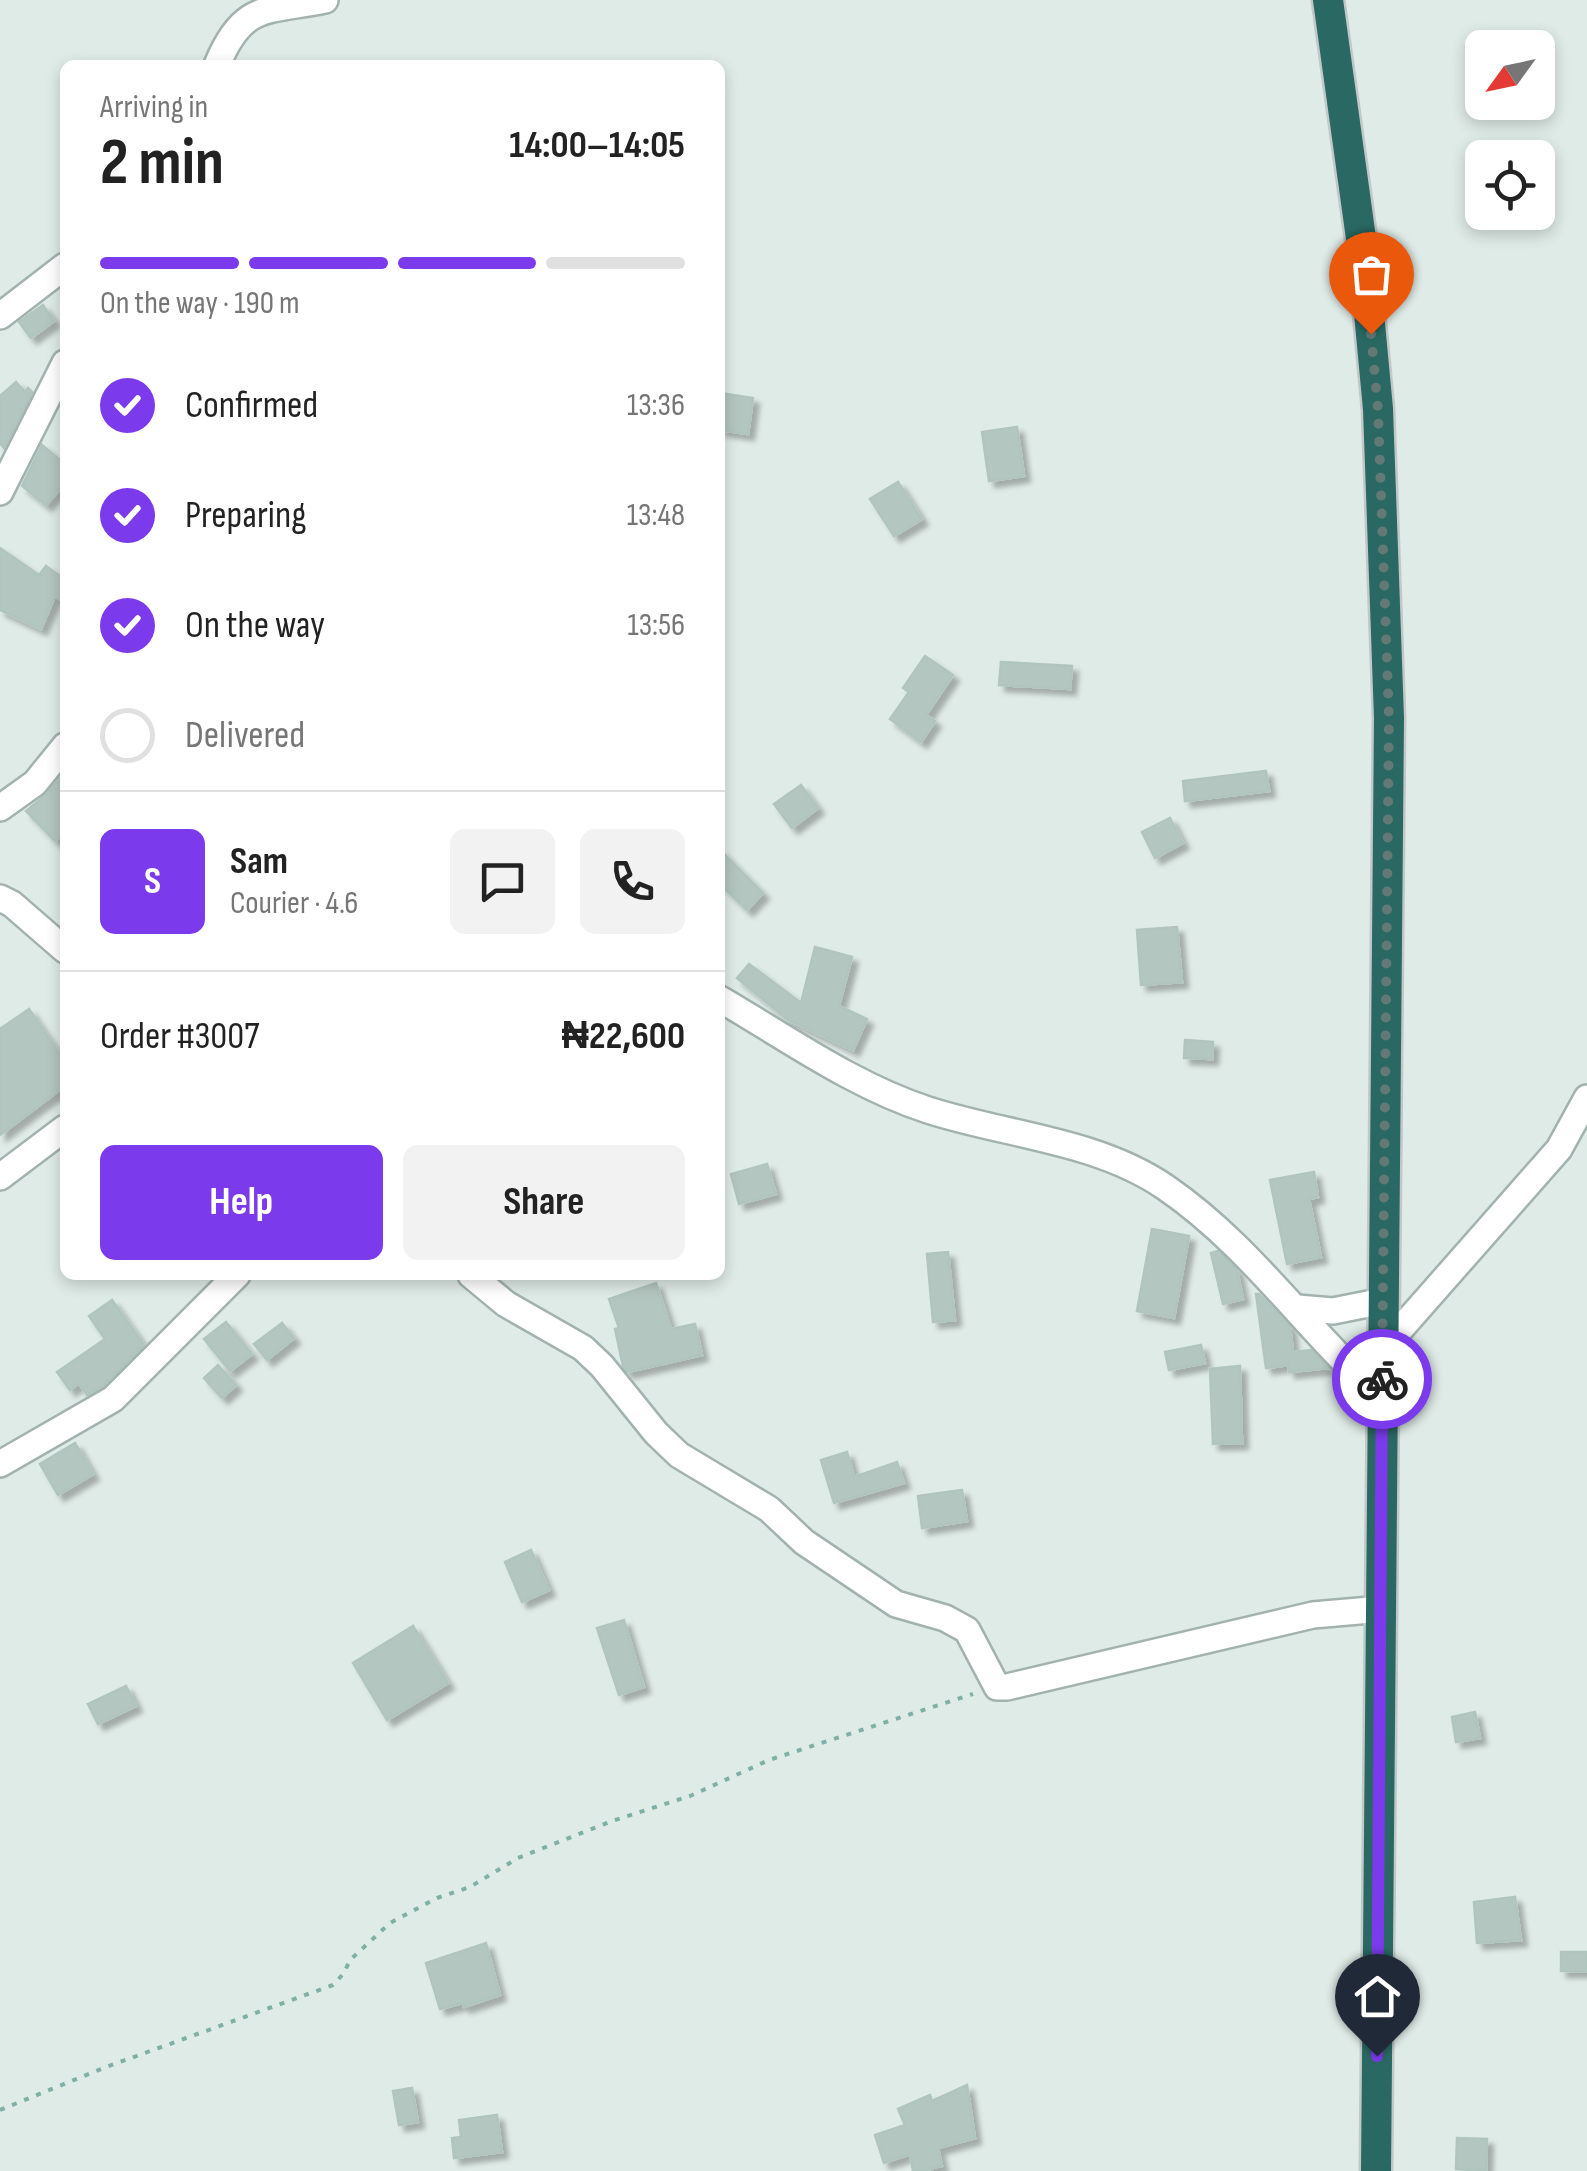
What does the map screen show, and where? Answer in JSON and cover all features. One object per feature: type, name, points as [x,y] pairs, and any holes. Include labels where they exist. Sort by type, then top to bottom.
[{"type":"highway","points":[[1328,0],[1364,260],[1378,409],[1389,718],[1376,2171]]},
{"type":"street","points":[[218,60],[227,41],[244,21],[262,10],[325,0]]},
{"type":"street","points":[[0,316],[60,270]]},
{"type":"street","points":[[0,492],[60,373]]},
{"type":"street","points":[[0,808],[35,782],[60,752]]},
{"type":"street","points":[[0,898],[60,946]]},
{"type":"street","points":[[725,1002],[866,1083],[926,1110],[1110,1159],[1163,1186],[1222,1232],[1297,1308],[1340,1360],[1382,1398]]},
{"type":"street","points":[[1382,1350],[1559,1149],[1587,1098]]},
{"type":"street","points":[[0,1176],[60,1132]]},
{"type":"street","points":[[0,1464],[113,1400],[232,1280]]},
{"type":"street","points":[[477,1280],[506,1304],[583,1348],[656,1434],[679,1455],[769,1509],[804,1542],[896,1604],[945,1618],[967,1630],[996,1687],[1008,1688],[1312,1615],[1382,1610]]},
{"type":"street","points":[[1297,1308],[1333,1311],[1383,1300]]},
{"type":"path","points":[[0,2110],[106,2067],[333,1986],[350,1960],[390,1923],[437,1898],[470,1887],[518,1858],[612,1820],[690,1796],[769,1760],[996,1687]]},
{"type":"building","points":[[43,305],[54,321],[31,338],[19,322]]},
{"type":"building","points":[[16,382],[25,392],[28,388],[32,392],[4,448],[0,443],[0,396]]},
{"type":"building","points":[[725,394],[753,398],[748,434],[725,431]]},
{"type":"building","points":[[1017,427],[1024,476],[989,481],[982,432]]},
{"type":"building","points":[[42,445],[60,460],[60,489],[46,505],[22,486]]},
{"type":"building","points":[[898,482],[922,519],[894,536],[870,499]]},
{"type":"building","points":[[0,548],[39,575],[46,566],[60,576],[60,600],[55,596],[41,629],[0,610]]},
{"type":"building","points":[[925,656],[953,675],[926,715],[935,721],[921,742],[890,719],[909,692],[903,688]]},
{"type":"building","points":[[1001,662],[1072,666],[1070,689],[999,685]]},
{"type":"building","points":[[1266,771],[1269,791],[1185,801],[1183,781]]},
{"type":"building","points":[[60,778],[60,836],[55,841],[26,811]]},
{"type":"building","points":[[801,785],[818,808],[792,828],[774,804]]},
{"type":"building","points":[[1170,818],[1183,843],[1155,858],[1142,832]]},
{"type":"building","points":[[725,855],[763,893],[747,910],[725,889]]},
{"type":"building","points":[[1177,927],[1182,982],[1141,985],[1137,930]]},
{"type":"building","points":[[815,947],[852,957],[839,1006],[867,1019],[853,1050],[788,1020],[737,978],[749,964],[801,1003]]},
{"type":"building","points":[[29,1009],[60,1055],[60,1090],[0,1135],[0,1029]]},
{"type":"building","points":[[1185,1040],[1213,1042],[1212,1059],[1184,1058]]},
{"type":"building","points":[[767,1164],[776,1194],[739,1204],[731,1174]]},
{"type":"building","points":[[1314,1172],[1318,1197],[1309,1199],[1321,1257],[1287,1264],[1270,1180]]},
{"type":"building","points":[[1152,1229],[1189,1236],[1174,1318],[1137,1311]]},
{"type":"building","points":[[1218,1251],[1237,1270],[1243,1299],[1223,1304],[1211,1253]]},
{"type":"building","points":[[948,1252],[955,1320],[933,1322],[927,1254]]},
{"type":"building","points":[[656,1283],[671,1329],[695,1324],[702,1355],[627,1372],[609,1299]]},
{"type":"building","points":[[1256,1294],[1290,1327],[1293,1352],[1311,1350],[1328,1368],[1289,1372],[1289,1365],[1266,1368]]},
{"type":"building","points":[[112,1300],[144,1345],[103,1386],[87,1395],[79,1383],[70,1390],[57,1372],[105,1339],[89,1316]]},
{"type":"building","points":[[226,1322],[252,1354],[230,1371],[204,1339]]},
{"type":"building","points":[[282,1323],[294,1338],[267,1360],[254,1344]]},
{"type":"building","points":[[1201,1345],[1205,1363],[1169,1370],[1165,1352]]},
{"type":"building","points":[[218,1365],[236,1385],[222,1398],[204,1378]]},
{"type":"building","points":[[1240,1366],[1242,1443],[1213,1444],[1210,1369]]},
{"type":"building","points":[[75,1443],[93,1474],[58,1495],[40,1464]]},
{"type":"building","points":[[847,1452],[854,1477],[897,1462],[904,1483],[834,1503],[821,1460]]},
{"type":"building","points":[[962,1490],[967,1521],[922,1528],[918,1496]]},
{"type":"building","points":[[531,1550],[549,1590],[522,1602],[505,1562]]},
{"type":"building","points":[[624,1620],[644,1687],[619,1695],[597,1628]]},
{"type":"building","points":[[413,1626],[448,1683],[387,1720],[353,1663]]},
{"type":"building","points":[[126,1686],[136,1706],[98,1724],[88,1704]]},
{"type":"building","points":[[1475,1712],[1480,1738],[1456,1742],[1452,1717]]},
{"type":"building","points":[[1515,1897],[1521,1940],[1477,1943],[1474,1902]]},
{"type":"building","points":[[486,1943],[500,1995],[464,2007],[463,2003],[440,2009],[426,1963]]},
{"type":"building","points":[[1561,1952],[1587,1952],[1587,1971],[1561,1971]]},
{"type":"building","points":[[967,2085],[975,2138],[938,2148],[942,2166],[931,2168],[932,2171],[913,2171],[910,2154],[884,2163],[875,2135],[905,2125],[898,2109],[930,2095],[932,2101]]},
{"type":"building","points":[[412,2088],[418,2122],[399,2125],[393,2091]]},
{"type":"building","points":[[497,2115],[502,2152],[454,2158],[452,2138],[461,2137],[459,2120]]},
{"type":"building","points":[[1457,2138],[1487,2139],[1486,2170],[1456,2169]]},
{"type":"way so far","points":[[1371,334],[1378,409],[1389,718],[1382,1379]]},
{"type":"route","points":[[1377,2056],[1382,1379]]}]
